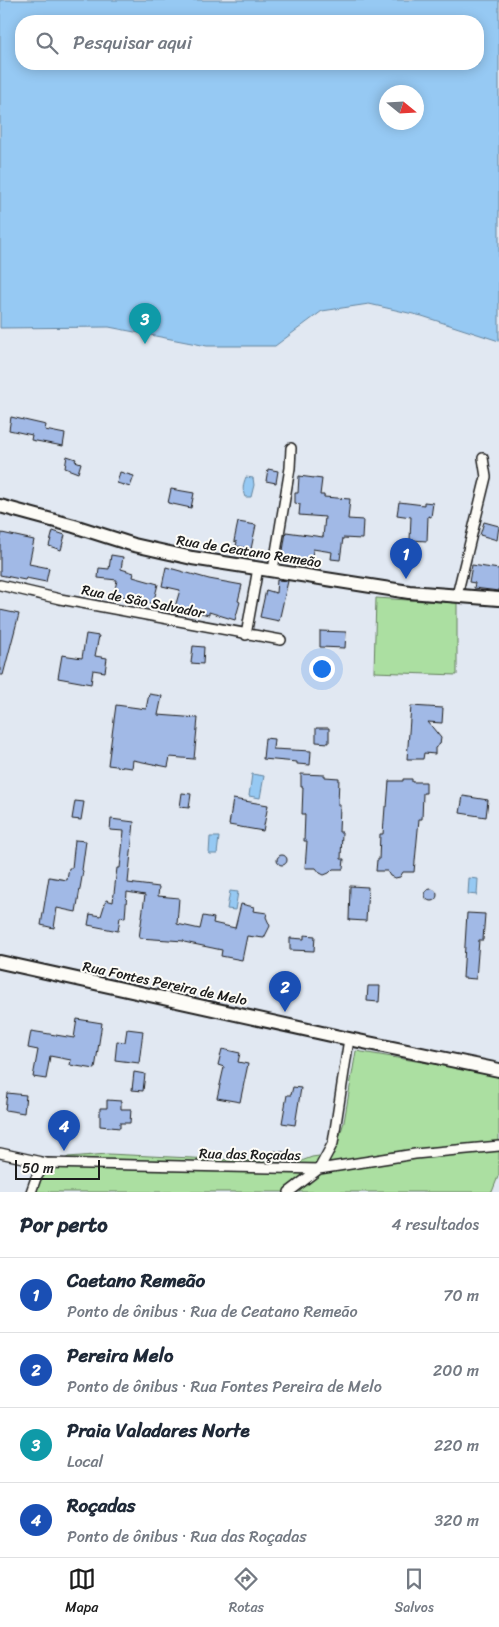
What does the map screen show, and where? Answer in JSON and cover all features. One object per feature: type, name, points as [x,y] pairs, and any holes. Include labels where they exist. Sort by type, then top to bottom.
[{"type":"main road","name":"Rua de Ceatano Remeão","points":[[0,506],[134,545],[192,558],[409,592],[499,599]]},
{"type":"main road","name":"Rua Fontes Pereira de Melo","points":[[0,962],[499,1070]]},
{"type":"street","points":[[273,570],[290,468],[291,448]]},
{"type":"street","points":[[457,595],[486,477],[483,458]]},
{"type":"street","points":[[246,634],[258,568]]},
{"type":"street","name":"Rua de São Salvador","points":[[0,585],[60,599],[281,640]]},
{"type":"street","points":[[289,1192],[320,1169],[334,1143],[349,1039]]},
{"type":"street","name":"Rua das Roçadas","points":[[0,1153],[46,1163],[320,1169],[416,1154],[499,1146]]},
{"type":"street","points":[[31,1192],[36,1178],[46,1163]]},
{"type":"green space","points":[[376,598],[457,603],[457,675],[374,672]]},
{"type":"green space","points":[[356,1051],[499,1075],[499,1174],[492,1192],[26,1192],[46,1173],[68,1157],[108,1154],[296,1163],[312,1157],[334,1154],[344,1122]]},
{"type":"water","points":[[0,0],[499,0],[499,341],[422,316],[369,304],[322,311],[275,346],[207,346],[109,327],[0,328]]},
{"type":"water","points":[[246,477],[253,478],[254,485],[251,497],[245,497],[244,494],[243,487]]},
{"type":"water","points":[[252,774],[264,776],[260,798],[249,796]]},
{"type":"water","points":[[210,837],[219,837],[217,854],[209,854]]},
{"type":"water","points":[[469,878],[478,879],[477,895],[468,894]]},
{"type":"water","points":[[230,891],[238,892],[235,910],[227,909]]},
{"type":"building","points":[[11,417],[46,425],[45,430],[65,434],[63,446],[31,440],[32,435],[9,430]]},
{"type":"building","points":[[67,456],[81,463],[78,473],[65,468]]},
{"type":"building","points":[[268,469],[278,471],[276,483],[266,481]]},
{"type":"building","points":[[120,472],[134,476],[130,487],[117,483]]},
{"type":"building","points":[[299,476],[322,479],[320,495],[350,499],[348,519],[363,520],[362,539],[343,538],[340,560],[331,559],[332,552],[313,549],[312,561],[282,557],[286,532],[323,537],[325,517],[299,515],[300,504],[295,503],[295,493],[298,493]]},
{"type":"building","points":[[171,489],[194,493],[191,508],[168,503]]},
{"type":"building","points":[[399,502],[424,505],[424,502],[433,503],[431,517],[428,516],[427,541],[410,540],[411,517],[397,515]]},
{"type":"building","points":[[238,522],[256,525],[251,549],[236,546],[237,542],[234,541]]},
{"type":"building","points":[[484,522],[499,526],[497,540],[480,535]]},
{"type":"building","points":[[53,531],[65,535],[61,550],[49,546]]},
{"type":"building","points":[[2,533],[34,540],[29,564],[49,568],[46,582],[0,575],[0,540]]},
{"type":"building","points":[[111,555],[123,557],[121,569],[134,573],[133,577],[158,584],[153,604],[114,594],[117,580],[98,578],[99,568],[109,569]]},
{"type":"building","points":[[472,565],[499,569],[499,591],[474,588],[475,583],[469,582]]},
{"type":"building","points":[[166,567],[209,579],[242,585],[235,620],[209,612],[209,615],[175,607],[180,590],[162,586]]},
{"type":"building","points":[[277,580],[288,581],[279,621],[260,617],[266,590],[276,593]]},
{"type":"building","points":[[0,610],[19,614],[3,675],[0,675]]},
{"type":"building","points":[[320,631],[346,632],[345,648],[320,647]]},
{"type":"building","points":[[86,634],[99,636],[95,656],[107,658],[105,672],[93,670],[91,684],[58,678],[62,655],[82,658]]},
{"type":"building","points":[[193,646],[204,647],[203,664],[191,663]]},
{"type":"building","points":[[149,694],[162,696],[158,715],[198,718],[194,759],[170,757],[168,767],[133,760],[132,768],[108,765],[116,705],[146,709]]},
{"type":"building","points":[[411,706],[443,708],[442,723],[428,722],[441,738],[440,744],[435,748],[435,754],[424,753],[423,759],[407,759]]},
{"type":"building","points":[[316,728],[329,728],[329,743],[316,742]]},
{"type":"building","points":[[265,738],[274,739],[273,749],[311,751],[310,765],[263,759]]},
{"type":"building","points":[[301,774],[325,775],[325,777],[339,778],[339,832],[342,832],[341,859],[344,859],[343,869],[333,869],[324,875],[316,868],[305,868],[307,841],[304,841],[305,814],[302,814],[303,787],[301,787]]},
{"type":"building","points":[[403,779],[412,779],[412,782],[426,782],[426,793],[423,793],[422,819],[419,819],[414,872],[403,872],[400,877],[395,878],[390,876],[387,871],[376,871],[377,860],[379,860],[380,834],[383,834],[385,807],[387,807],[389,781],[403,781]]},
{"type":"building","points":[[182,793],[191,794],[189,808],[180,807]]},
{"type":"building","points":[[463,796],[488,800],[486,817],[460,813]]},
{"type":"building","points":[[233,799],[268,805],[263,831],[229,825]]},
{"type":"building","points":[[75,801],[84,802],[81,820],[72,819]]},
{"type":"building","points":[[111,819],[134,822],[128,883],[159,887],[158,896],[179,898],[177,924],[200,929],[203,916],[214,918],[213,923],[235,928],[241,904],[254,907],[253,911],[267,913],[266,917],[270,926],[264,938],[247,936],[242,960],[221,956],[222,950],[184,941],[139,938],[145,895],[127,892],[125,918],[120,917],[118,931],[88,925],[90,914],[101,916],[106,900],[113,902],[117,868],[120,868],[124,831],[110,830]]},
{"type":"building","points":[[75,840],[86,841],[76,912],[57,908],[54,928],[41,925],[49,877],[67,880],[69,868],[72,868]]},
{"type":"building","points":[[280,855],[284,855],[287,860],[286,864],[280,865],[277,862],[277,858]]},
{"type":"building","points":[[350,886],[368,887],[366,921],[349,920]]},
{"type":"building","points":[[429,889],[433,889],[437,895],[433,901],[429,901],[425,897],[425,893]]},
{"type":"building","points":[[467,913],[485,914],[483,940],[479,940],[476,979],[463,978]]},
{"type":"building","points":[[304,935],[315,936],[314,951],[290,950],[290,938],[304,939]]},
{"type":"building","points":[[368,986],[380,986],[379,1002],[367,1001]]},
{"type":"building","points":[[77,1019],[102,1023],[95,1069],[70,1065],[71,1060],[50,1056],[46,1079],[33,1077],[38,1050],[28,1048],[31,1031],[74,1038]]},
{"type":"building","points":[[127,1029],[143,1031],[139,1063],[115,1060],[117,1041],[125,1042]]},
{"type":"building","points":[[222,1049],[240,1053],[238,1062],[248,1064],[240,1102],[217,1098],[224,1067],[218,1065]]},
{"type":"building","points":[[134,1072],[145,1074],[143,1091],[132,1090]]},
{"type":"building","points":[[293,1087],[301,1088],[295,1125],[282,1123],[287,1095],[291,1095]]},
{"type":"building","points":[[7,1093],[26,1095],[24,1113],[5,1110]]},
{"type":"building","points":[[107,1100],[121,1101],[121,1109],[131,1109],[130,1123],[120,1123],[120,1128],[100,1126],[100,1108],[107,1108]]},
{"type":"building","points":[[274,1151],[291,1153],[290,1162],[273,1160]]},
{"type":"place","name":"Praia Valadares Norte","points":[[145,344]]},
{"type":"place","name":"Caetano Remeão","points":[[406,579]]},
{"type":"place","name":"Pereira Melo","points":[[285,1012]]},
{"type":"place","name":"Roçadas","points":[[64,1151]]}]
